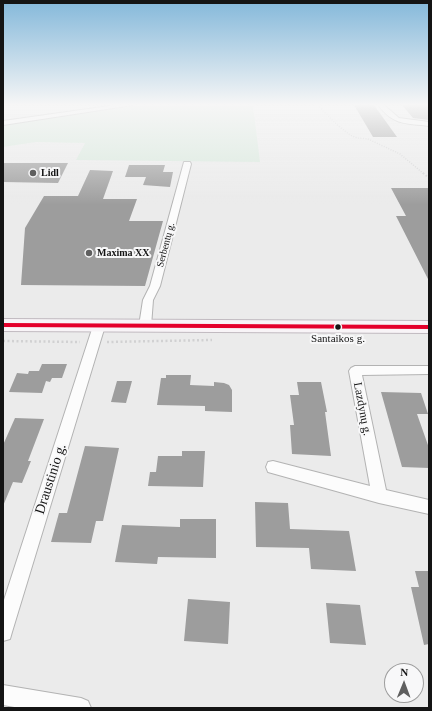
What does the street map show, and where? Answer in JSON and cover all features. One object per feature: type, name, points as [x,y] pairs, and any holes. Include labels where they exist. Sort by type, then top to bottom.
[{"type":"main road","points":[[3,325],[429,327]]},
{"type":"street","name":"Serbentų g.","points":[[145,326],[148,300],[154,286],[187,164]]},
{"type":"street","name":"Draustinio g.","points":[[3,632],[99,326]]},
{"type":"street","name":"Lazdynų g.","points":[[379,496],[355,371],[429,370]]},
{"type":"street","points":[[273,467],[379,496],[429,507]]},
{"type":"street","points":[[3,695],[81,708]]},
{"type":"path","points":[[360,138],[368,139],[400,154],[429,178]]},
{"type":"green space","points":[[3,138],[257,138],[260,162],[76,160],[85,143],[36,142],[3,147]]},
{"type":"building","name":"Lidl","points":[[3,163],[68,163],[58,183],[3,182]]},
{"type":"building","points":[[129,165],[165,165],[163,172],[173,172],[170,187],[143,185],[146,177],[125,177]]},
{"type":"building","name":"Maxima XX","points":[[90,170],[113,171],[103,199],[137,199],[129,221],[163,221],[145,286],[21,285],[25,228],[44,196],[78,196]]},
{"type":"building","points":[[391,188],[429,188],[429,281],[396,216],[406,216]]},
{"type":"building","points":[[42,364],[67,364],[62,378],[52,378],[50,382],[46,381],[42,393],[9,392],[17,373],[28,374],[29,371],[39,371]]},
{"type":"building","points":[[166,375],[191,375],[190,385],[214,386],[214,382],[229,385],[232,390],[232,412],[205,411],[205,406],[157,405],[161,378],[166,378]]},
{"type":"building","points":[[117,381],[132,381],[126,403],[111,402]]},
{"type":"building","points":[[297,382],[321,382],[327,412],[325,412],[331,456],[292,454],[290,425],[294,425],[290,395],[299,395]]},
{"type":"building","points":[[381,392],[421,393],[428,414],[417,414],[429,448],[429,468],[402,467]]},
{"type":"building","points":[[15,418],[44,419],[28,461],[31,461],[22,483],[13,482],[3,506],[3,445]]},
{"type":"building","points":[[85,446],[119,448],[103,521],[96,521],[91,543],[51,542],[59,513],[67,513]]},
{"type":"building","points":[[182,451],[205,451],[203,487],[148,486],[150,472],[156,472],[158,456],[182,456]]},
{"type":"building","points":[[255,502],[288,503],[290,529],[349,531],[356,571],[311,569],[309,548],[256,547]]},
{"type":"building","points":[[180,519],[216,519],[216,558],[158,557],[157,564],[115,562],[122,525],[180,527]]},
{"type":"building","points":[[415,571],[429,571],[429,644],[424,645],[411,587],[419,587]]},
{"type":"building","points":[[188,599],[230,602],[228,644],[184,641]]},
{"type":"building","points":[[326,603],[360,605],[366,645],[330,643]]},
{"type":"transit line","points":[[3,325],[429,327]]},
{"type":"place","name":"Lidl","points":[[33,173]]},
{"type":"place","name":"Maxima XX","points":[[89,253]]},
{"type":"place","name":"Santaikos g.","points":[[338,327]]}]
